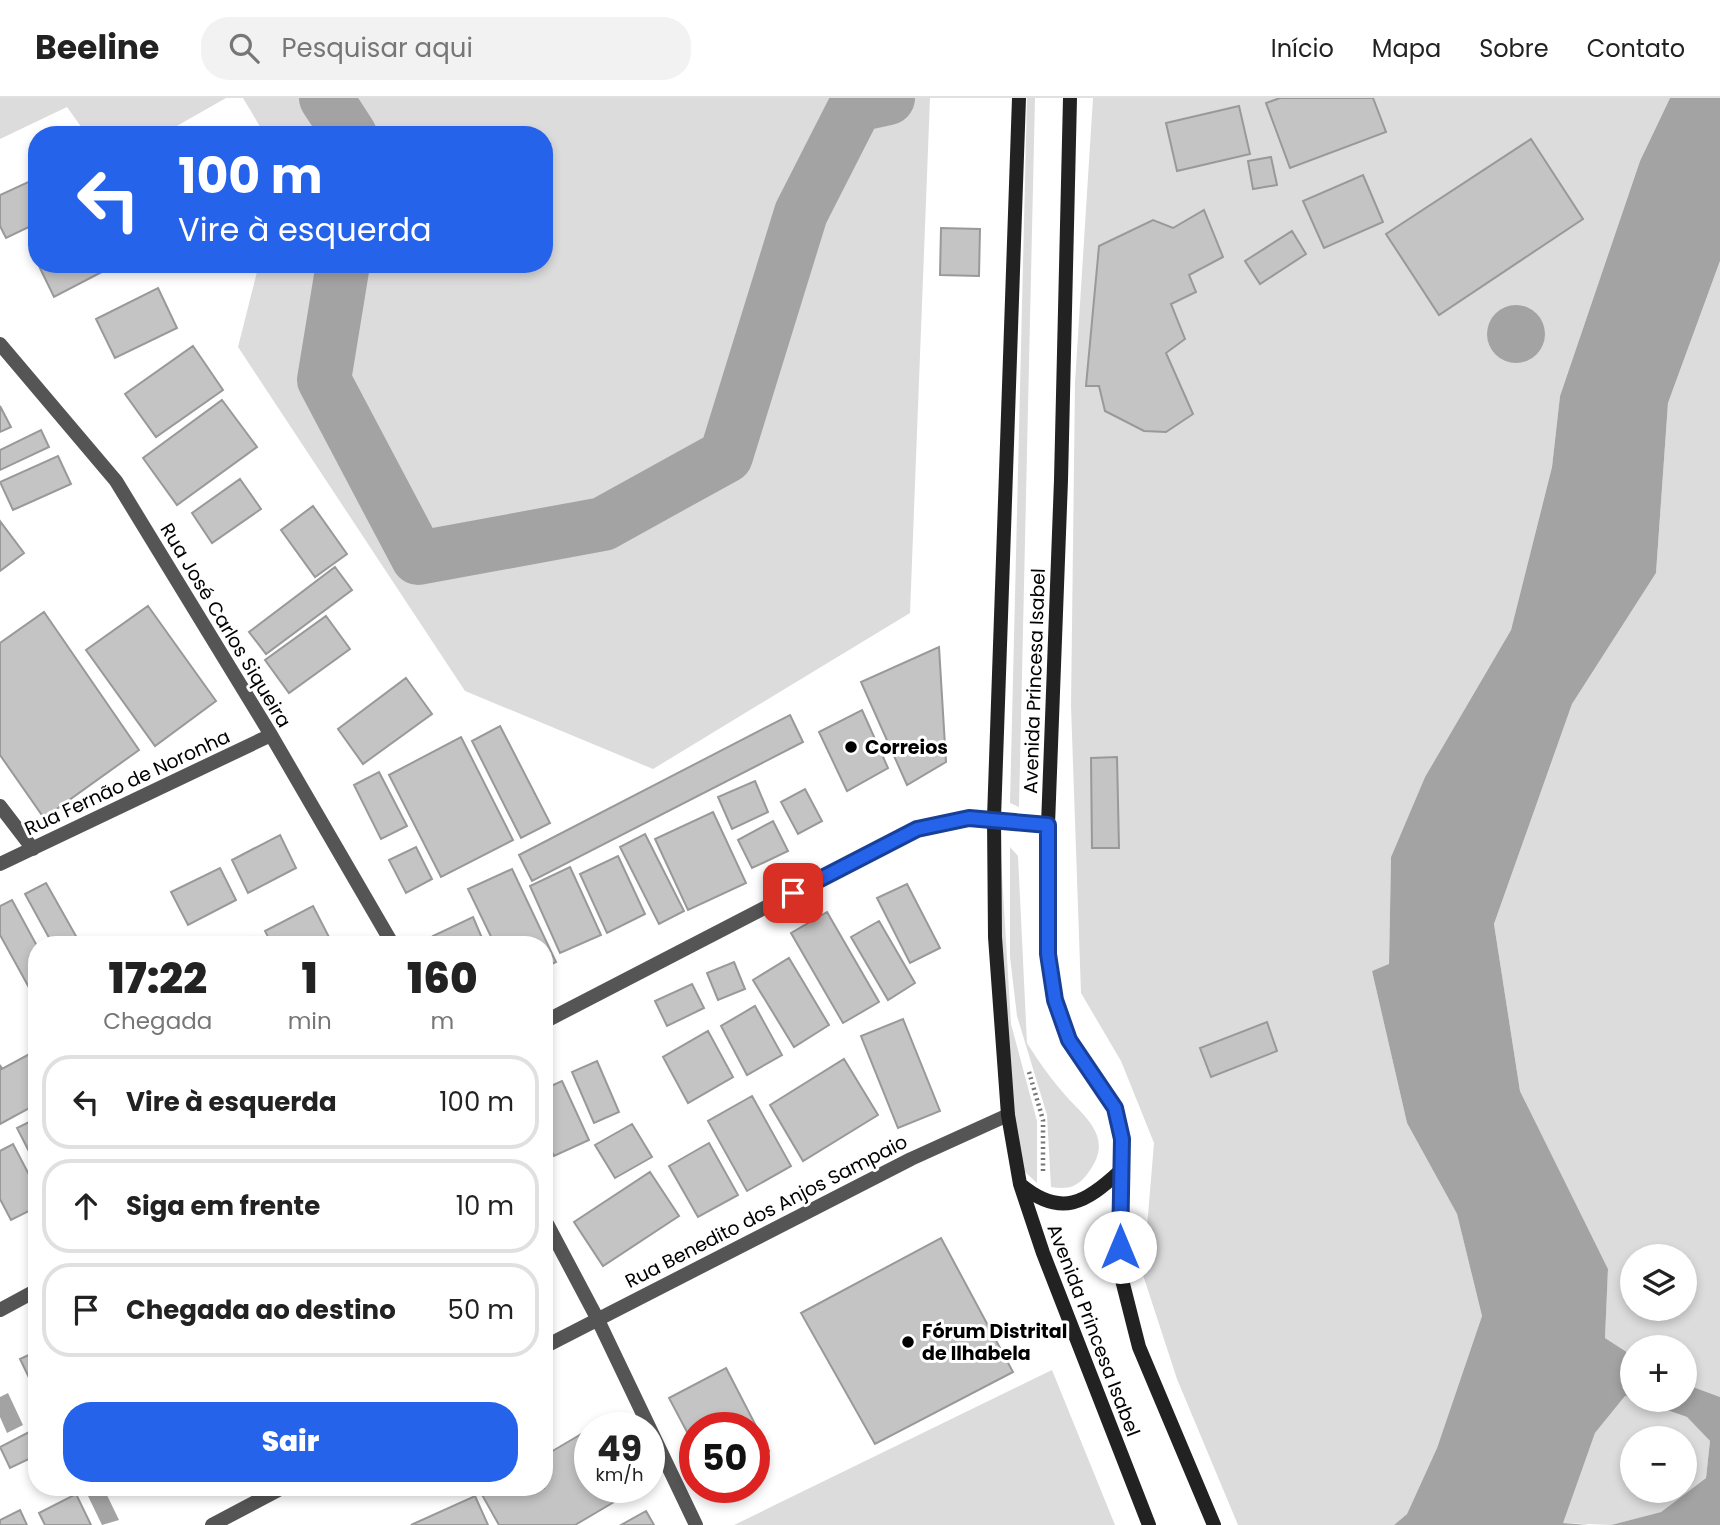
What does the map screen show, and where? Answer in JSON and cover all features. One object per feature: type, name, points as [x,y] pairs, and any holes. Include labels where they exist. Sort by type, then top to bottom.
[{"type":"main road","name":"Avenida Princesa Isabel","points":[[1020,98],[994,818],[995,937],[1008,1115],[1020,1184],[1043,1253],[1149,1525]]},
{"type":"main road","name":"Avenida Princesa Isabel","points":[[1070,98],[1061,480],[1048,825],[1048,954],[1055,1000],[1069,1040],[1115,1108],[1122,1139],[1121,1272],[1139,1347],[1214,1525]]},
{"type":"main road","points":[[1020,1184],[1048,1202],[1073,1203],[1096,1194],[1120,1171]]},
{"type":"street","name":"Rua José Carlos Siqueira","points":[[0,344],[116,481],[271,735],[388,936]]},
{"type":"street","name":"Rua Fernão de Noronha","points":[[0,864],[271,735]]},
{"type":"street","points":[[0,806],[33,849]]},
{"type":"street","points":[[553,1016],[917,829],[969,818],[994,818],[1048,825]]},
{"type":"street","name":"Rua Benedito dos Anjos Sampaio","points":[[553,1342],[911,1159],[1008,1115]]},
{"type":"street","points":[[553,1235],[597,1318],[696,1525]]},
{"type":"street","points":[[0,1310],[28,1295]]},
{"type":"street","points":[[212,1525],[267,1496]]},
{"type":"shaded area","points":[[0,98],[226,98],[177,126],[81,126],[67,107],[0,139]]},
{"type":"shaded area","points":[[243,98],[930,98],[910,613],[653,769],[465,691],[238,347],[257,273],[553,273],[553,126],[260,126]]},
{"type":"shaded area","points":[[1027,98],[1035,98],[1019,807],[1010,803]]},
{"type":"shaded area","points":[[1093,98],[1670,98],[1640,161],[1560,396],[1552,467],[1511,630],[1425,777],[1391,857],[1389,965],[1372,971],[1407,1123],[1457,1214],[1482,1316],[1437,1448],[1407,1514],[1394,1525],[1238,1525],[1177,1379],[1143,1275],[1154,1143],[1121,1061],[1081,993],[1071,706],[1075,383]]},
{"type":"shaded area","points":[[1670,98],[1720,98],[1720,261],[1668,403],[1656,573],[1572,704],[1494,924],[1520,1091],[1608,1269],[1605,1338],[1620,1348],[1620,1402],[1595,1433],[1563,1523],[1589,1525],[1394,1525],[1407,1514],[1437,1448],[1482,1316],[1457,1214],[1407,1123],[1372,971],[1389,964],[1391,857],[1425,777],[1511,630],[1552,467],[1560,396],[1640,161]]},
{"type":"shaded area","points":[[1720,261],[1720,1397],[1697,1388],[1697,1335],[1620,1335],[1620,1348],[1605,1338],[1608,1269],[1520,1091],[1494,924],[1572,704],[1656,573],[1668,403]]},
{"type":"shaded area","points":[[1516,305],[1532,310],[1540,318],[1545,334],[1540,350],[1532,358],[1516,363],[1500,358],[1492,350],[1487,334],[1492,318],[1500,310]]},
{"type":"shaded area","points":[[990,841],[1000,842],[1011,1024],[1037,1121],[1037,1183],[1025,1172],[1018,1156]]},
{"type":"shaded area","points":[[1010,847],[1018,856],[1027,1043],[1055,1083],[1089,1122],[1098,1140],[1099,1150],[1088,1173],[1080,1182],[1068,1188],[1051,1187],[1047,1115],[1017,1016],[1010,957]]},
{"type":"shaded area","points":[[1052,1370],[1115,1525],[734,1525]]},
{"type":"shaded area","points":[[1697,1388],[1720,1397],[1720,1525],[1611,1525],[1661,1512],[1673,1503],[1697,1503],[1697,1485],[1706,1478],[1710,1441],[1687,1417],[1673,1412],[1697,1412]]},
{"type":"shaded area","points":[[8,1393],[23,1425],[7,1433],[0,1417],[0,1397]]},
{"type":"shaded area","points":[[1620,1402],[1620,1412],[1672,1412],[1687,1417],[1696,1426],[1620,1426],[1620,1503],[1673,1503],[1661,1512],[1611,1525],[1562,1523],[1595,1433]]},
{"type":"shaded area","points":[[1697,1427],[1710,1441],[1706,1478],[1697,1485]]},
{"type":"shaded area","points":[[88,1496],[107,1496],[119,1520],[102,1525]]},
{"type":"building","points":[[1280,98],[1373,98],[1386,132],[1290,168],[1266,103]]},
{"type":"building","points":[[1239,106],[1250,154],[1177,171],[1166,123]]},
{"type":"building","points":[[1531,139],[1583,219],[1439,315],[1386,234]]},
{"type":"building","points":[[1271,157],[1277,185],[1253,189],[1248,161]]},
{"type":"building","points":[[1363,175],[1383,222],[1324,248],[1303,201]]},
{"type":"building","points":[[28,182],[28,227],[6,238],[0,226],[0,195]]},
{"type":"building","points":[[1204,210],[1223,257],[1189,275],[1196,292],[1171,304],[1185,339],[1166,353],[1193,414],[1166,432],[1144,431],[1105,411],[1099,386],[1086,386],[1099,246],[1153,220],[1173,228]]},
{"type":"building","points":[[941,228],[980,229],[979,276],[940,275]]},
{"type":"building","points":[[1292,231],[1306,254],[1260,284],[1245,261]]},
{"type":"building","points":[[42,273],[100,273],[54,297]]},
{"type":"building","points":[[158,288],[177,328],[115,358],[96,319]]},
{"type":"building","points":[[193,346],[223,390],[156,437],[125,394]]},
{"type":"building","points":[[222,400],[257,447],[177,505],[143,458]]},
{"type":"building","points":[[0,406],[11,427],[0,432]]},
{"type":"building","points":[[41,430],[49,447],[0,470],[0,450]]},
{"type":"building","points":[[58,456],[71,484],[13,510],[0,482]]},
{"type":"building","points":[[240,479],[261,509],[212,543],[192,513]]},
{"type":"building","points":[[313,506],[347,554],[315,577],[281,530]]},
{"type":"building","points":[[0,521],[24,553],[0,571]]},
{"type":"building","points":[[335,567],[352,590],[266,654],[249,632]]},
{"type":"building","points":[[148,606],[216,701],[155,746],[86,650]]},
{"type":"building","points":[[44,612],[139,750],[44,818],[0,755],[0,643]]},
{"type":"building","points":[[326,616],[350,649],[289,693],[265,660]]},
{"type":"building","points":[[939,647],[946,762],[907,785],[861,682]]},
{"type":"building","points":[[406,678],[432,714],[363,764],[338,729]]},
{"type":"building","points":[[862,710],[888,768],[847,791],[819,732]]},
{"type":"building","points":[[790,715],[803,742],[532,881],[519,855]]},
{"type":"building","points":[[500,726],[550,823],[521,838],[472,741]]},
{"type":"building","points":[[461,737],[513,840],[441,877],[389,775]]},
{"type":"building","points":[[1117,757],[1119,848],[1092,848],[1091,758]]},
{"type":"building","points":[[379,772],[407,826],[381,839],[354,785]]},
{"type":"building","points":[[755,781],[768,812],[732,829],[718,797]]},
{"type":"building","points":[[805,789],[822,821],[798,834],[781,802]]},
{"type":"building","points":[[713,812],[746,883],[688,910],[655,839]]},
{"type":"building","points":[[773,821],[788,851],[752,868],[738,840]]},
{"type":"building","points":[[645,834],[684,911],[659,924],[620,847]]},
{"type":"building","points":[[280,835],[296,868],[248,893],[232,860]]},
{"type":"building","points":[[416,847],[432,879],[406,893],[389,860]]},
{"type":"building","points":[[618,856],[645,914],[607,933],[580,874]]},
{"type":"building","points":[[570,867],[601,935],[560,953],[530,886]]},
{"type":"building","points":[[220,868],[236,900],[188,925],[171,892]]},
{"type":"building","points":[[512,869],[544,936],[491,936],[468,889]]},
{"type":"building","points":[[46,883],[76,936],[48,936],[25,894]]},
{"type":"building","points":[[907,884],[940,948],[910,963],[877,898]]},
{"type":"building","points":[[12,900],[32,936],[28,936],[28,986],[0,935],[0,906]]},
{"type":"building","points":[[313,906],[328,936],[268,936],[265,931]]},
{"type":"building","points":[[827,912],[879,1002],[843,1023],[791,933]]},
{"type":"building","points":[[473,917],[481,936],[433,936]]},
{"type":"building","points":[[879,921],[915,983],[888,1000],[851,937]]},
{"type":"building","points":[[789,958],[829,1025],[794,1047],[753,980]]},
{"type":"building","points":[[734,962],[745,989],[718,1000],[707,973]]},
{"type":"building","points":[[692,984],[704,1008],[667,1026],[655,1001]]},
{"type":"building","points":[[755,1006],[782,1055],[747,1075],[721,1026]]},
{"type":"building","points":[[903,1019],[940,1111],[898,1128],[861,1036]]},
{"type":"building","points":[[1267,1022],[1277,1051],[1211,1077],[1200,1048]]},
{"type":"building","points":[[708,1031],[733,1077],[688,1103],[663,1057]]},
{"type":"building","points":[[28,1055],[28,1109],[0,1124],[0,1065],[2,1069]]},
{"type":"building","points":[[844,1059],[878,1115],[803,1161],[770,1105]]},
{"type":"building","points":[[597,1061],[619,1112],[594,1123],[572,1072]]},
{"type":"building","points":[[562,1081],[589,1140],[554,1156],[553,1154],[553,1085]]},
{"type":"building","points":[[752,1096],[791,1166],[747,1191],[708,1121]]},
{"type":"building","points":[[28,1122],[28,1149],[17,1128]]},
{"type":"building","points":[[632,1124],[652,1157],[615,1178],[595,1145]]},
{"type":"building","points":[[709,1143],[738,1195],[698,1217],[669,1166]]},
{"type":"building","points":[[13,1144],[28,1173],[28,1212],[11,1220],[0,1199],[0,1151]]},
{"type":"building","points":[[650,1172],[679,1216],[603,1266],[574,1222]]},
{"type":"building","name":"Fórum Distrital de Ilhabela","points":[[941,1238],[1013,1372],[875,1444],[801,1313]]},
{"type":"building","points":[[28,1355],[28,1375],[20,1359]]},
{"type":"building","points":[[726,1368],[749,1412],[679,1412],[679,1417],[669,1398]]},
{"type":"building","points":[[28,1433],[28,1459],[10,1468],[0,1447]]},
{"type":"building","points":[[574,1438],[574,1503],[612,1503],[575,1525],[499,1525],[483,1496],[553,1496],[553,1451]]},
{"type":"building","points":[[77,1496],[91,1525],[45,1525],[39,1513]]},
{"type":"building","points":[[475,1496],[488,1525],[411,1525]]},
{"type":"building","points":[[20,1510],[27,1525],[0,1525],[0,1520]]},
{"type":"building","points":[[646,1511],[654,1525],[621,1525]]},
{"type":"waterway","points":[[326,98],[344,126]]},
{"type":"waterway","points":[[342,273],[324,380],[418,558],[603,524],[726,456],[801,213],[856,105],[888,98]]},
{"type":"place","name":"Correios","points":[[851,747]]},
{"type":"place","name":"Fórum Distrital de Ilhabela","points":[[908,1342]]},
{"type":"route","points":[[793,893],[917,829],[969,818],[994,818],[1048,825],[1048,954],[1055,1000],[1069,1040],[1099,1080],[1115,1108],[1122,1139],[1120,1247]]}]
